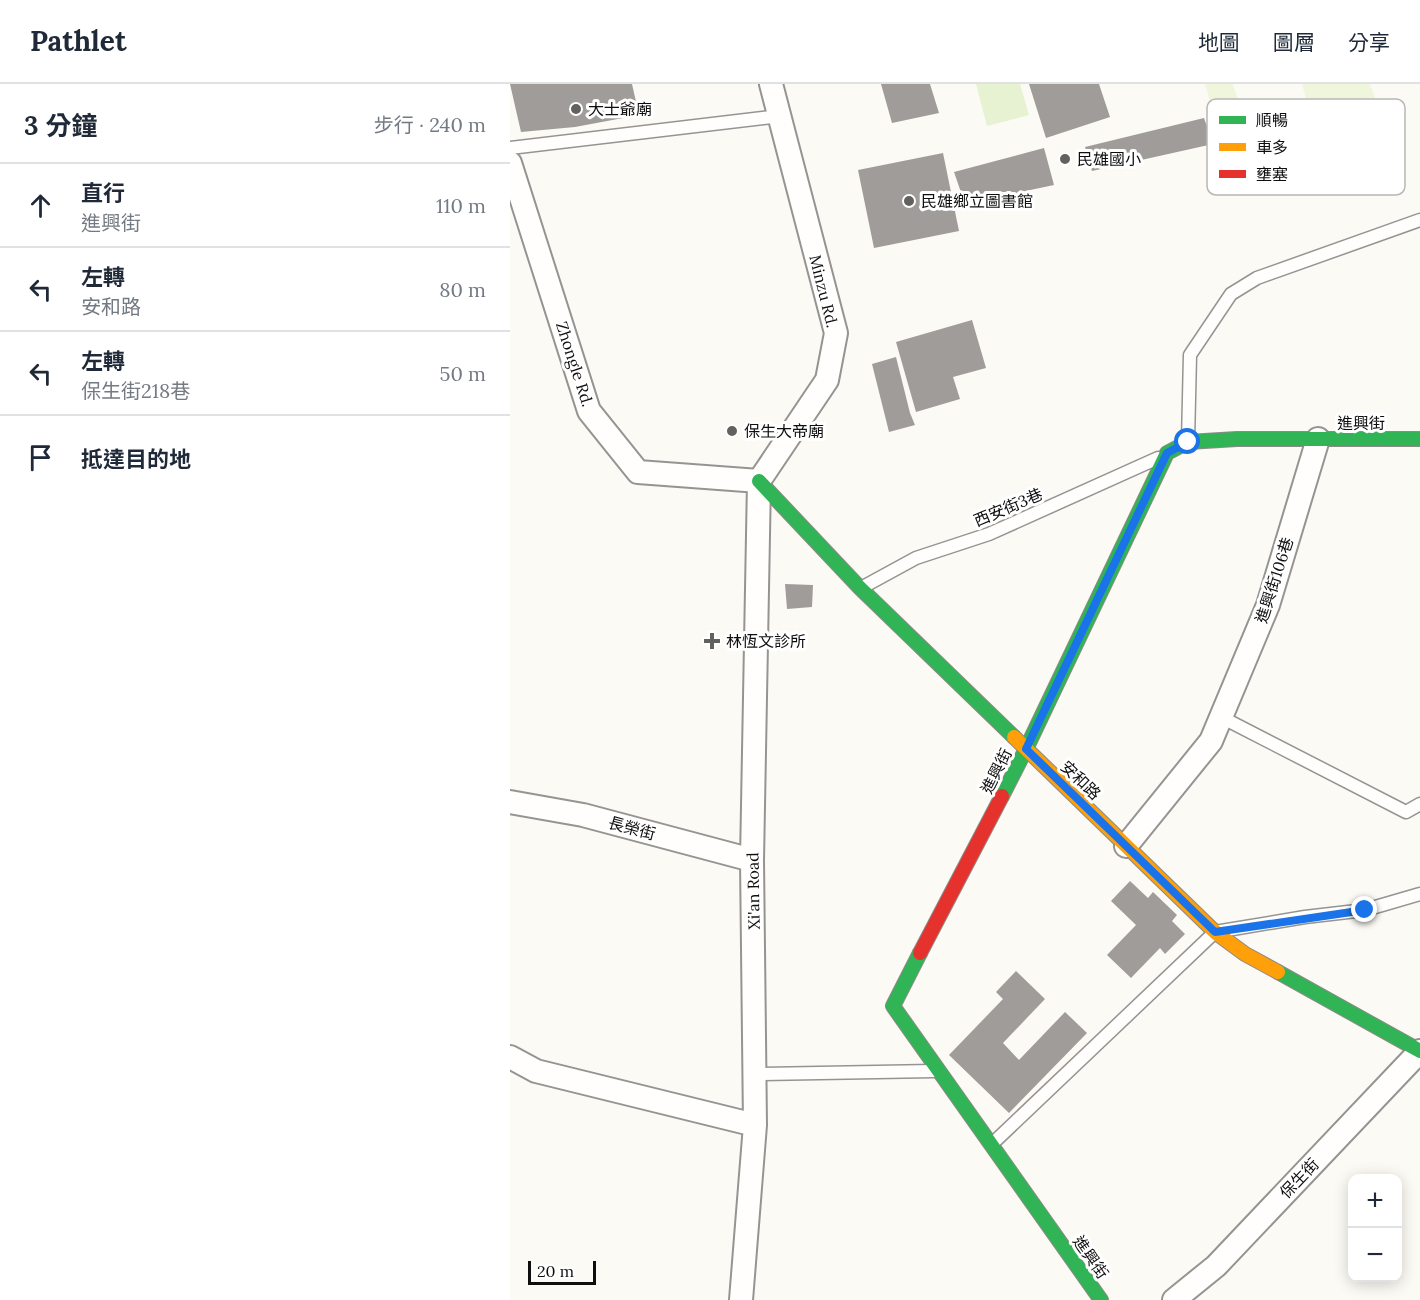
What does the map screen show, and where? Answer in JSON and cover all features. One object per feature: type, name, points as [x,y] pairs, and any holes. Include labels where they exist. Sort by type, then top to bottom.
[{"type":"street","name":"Minzu Rd.","points":[[759,481],[827,380],[836,333],[771,84]]},
{"type":"street","name":"Zhongle Rd.","points":[[510,163],[589,411],[638,472],[759,481]]},
{"type":"street","name":"進興街106巷","points":[[1126,846],[1211,741],[1268,605],[1318,439]]},
{"type":"street","name":"進興街","points":[[1101,1300],[893,1005],[1026,749],[1167,453],[1188,442],[1420,439]]},
{"type":"street","name":"安和路","points":[[759,481],[860,588],[1215,932],[1245,954],[1420,1051]]},
{"type":"street","name":"Xi'an Road","points":[[741,1300],[755,1125],[752,860],[759,481]]},
{"type":"street","name":"長榮街","points":[[510,802],[583,815],[752,860]]},
{"type":"street","name":"保生街","points":[[1174,1300],[1216,1266],[1420,1051]]},
{"type":"street","points":[[510,1057],[536,1071],[755,1125]]},
{"type":"lane","points":[[510,148],[780,116]]},
{"type":"lane","points":[[1188,442],[1190,355],[1231,294],[1257,278],[1420,220]]},
{"type":"lane","name":"西安街3巷","points":[[860,588],[916,558],[989,534],[1167,453]]},
{"type":"lane","points":[[1221,717],[1406,812],[1420,804]]},
{"type":"lane","points":[[992,1144],[1215,932],[1365,910],[1420,894]]},
{"type":"lane","points":[[755,1074],[940,1071]]},
{"type":"green space","points":[[976,84],[1020,84],[1029,115],[987,126]]},
{"type":"green space","points":[[1205,84],[1233,84],[1238,99],[1209,99]]},
{"type":"green space","points":[[1302,84],[1370,84],[1375,98],[1371,99],[1306,99]]},
{"type":"building","name":"大士爺廟","points":[[510,84],[632,84],[639,115],[575,127],[521,132]]},
{"type":"building","points":[[881,84],[930,84],[939,113],[892,123]]},
{"type":"building","points":[[1029,84],[1099,84],[1110,117],[1046,138]]},
{"type":"building","points":[[1204,118],[1207,127],[1207,145],[1092,171],[1085,147]]},
{"type":"building","points":[[1044,148],[1054,185],[965,204],[954,172]]},
{"type":"building","name":"民雄鄉立圖書館","points":[[943,153],[959,231],[874,248],[858,170]]},
{"type":"building","points":[[972,320],[986,368],[953,377],[960,399],[916,412],[896,342]]},
{"type":"building","points":[[896,357],[915,425],[889,432],[872,364]]},
{"type":"building","points":[[785,584],[813,585],[812,607],[787,609]]},
{"type":"building","points":[[1130,881],[1148,898],[1153,892],[1177,915],[1172,921],[1185,934],[1165,954],[1160,948],[1131,978],[1107,955],[1136,925],[1111,901]]},
{"type":"building","points":[[1016,971],[1045,999],[1003,1043],[1019,1060],[1065,1012],[1087,1033],[1009,1113],[949,1055],[1003,999],[996,992]]},
{"type":"traffic: fast","points":[[1002,796],[1167,453],[1188,442],[1237,439],[1420,439]]},
{"type":"traffic: fast","points":[[759,481],[860,588],[1014,737]]},
{"type":"traffic: fast","points":[[920,953],[893,1006],[1101,1300]]},
{"type":"traffic: fast","points":[[1278,972],[1420,1051]]},
{"type":"traffic: slow","points":[[1014,737],[1215,932],[1245,954],[1278,972]]},
{"type":"traffic: jam","points":[[920,953],[1002,796]]},
{"type":"place","name":"大士爺廟","points":[[576,109]]},
{"type":"place","name":"民雄國小","points":[[1065,159]]},
{"type":"place","name":"民雄鄉立圖書館","points":[[909,201]]},
{"type":"place","name":"保生大帝廟","points":[[732,431]]},
{"type":"place","name":"林恆文診所","points":[[712,641]]},
{"type":"route","points":[[1188,442],[1167,453],[1026,749],[1215,932],[1365,910]]}]
